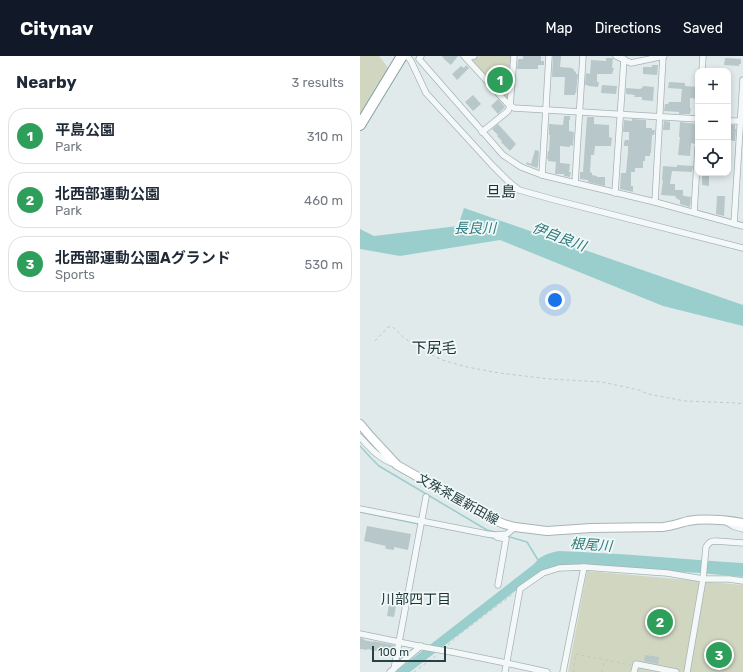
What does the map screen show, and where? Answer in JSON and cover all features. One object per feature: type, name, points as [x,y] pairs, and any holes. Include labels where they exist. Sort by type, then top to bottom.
[{"type":"highway","points":[[360,125],[402,56]]},
{"type":"main road","name":"文殊茶屋新田線","points":[[360,424],[397,465],[492,519],[515,527],[547,531],[591,528],[663,527],[699,520],[743,523]]},
{"type":"street","points":[[407,56],[411,61],[426,93],[492,165],[519,190],[743,248]]},
{"type":"street","points":[[421,56],[419,59],[482,132],[504,155],[521,167],[542,175],[655,202],[743,226]]},
{"type":"street","points":[[465,57],[474,56]]},
{"type":"street","points":[[482,132],[508,110],[510,106],[514,56]]},
{"type":"street","points":[[542,175],[549,56]]},
{"type":"street","points":[[575,183],[583,56]]},
{"type":"street","points":[[616,56],[631,63],[664,56],[655,202]]},
{"type":"street","points":[[702,68],[703,56]]},
{"type":"street","points":[[465,57],[510,106],[514,108],[695,119]]},
{"type":"street","points":[[616,193],[624,59]]},
{"type":"street","points":[[734,224],[742,121],[743,80]]},
{"type":"street","points":[[731,120],[742,121]]},
{"type":"street","points":[[694,212],[696,176]]},
{"type":"street","points":[[360,437],[376,453],[389,462],[397,465]]},
{"type":"street","points":[[392,670],[399,642],[426,497]]},
{"type":"street","points":[[360,509],[506,539],[498,585]]},
{"type":"street","points":[[724,521],[743,529]]},
{"type":"street","points":[[487,534],[507,534],[515,527]]},
{"type":"street","points":[[687,672],[703,579],[706,547],[708,543],[716,540],[743,543]]},
{"type":"street","points":[[563,672],[584,567]]},
{"type":"street","points":[[504,672],[520,589],[543,573],[559,568],[584,567],[667,574],[703,579],[729,579],[743,581]]},
{"type":"street","points":[[360,634],[547,672]]},
{"type":"street","points":[[392,670],[422,646]]},
{"type":"street","points":[[634,672],[636,664],[676,672]]},
{"type":"path","points":[[375,341],[388,327],[393,327],[404,338],[428,353],[442,360],[467,367],[499,373],[550,379],[602,382],[639,390],[648,394],[685,401],[743,404]]},
{"type":"path","points":[[446,648],[460,634],[520,589]]},
{"type":"path","points":[[414,672],[439,653]]},
{"type":"path","points":[[573,672],[576,654],[630,665]]},
{"type":"path","points":[[602,672],[604,660]]},
{"type":"green space","points":[[360,56],[379,56],[389,69],[360,114]]},
{"type":"green space","points":[[481,56],[512,56],[509,99],[507,100],[471,60],[472,58]]},
{"type":"green space","points":[[587,571],[743,585],[743,672],[568,672]]},
{"type":"water","name":"長良川","points":[[464,208],[743,305],[743,326],[663,306],[500,240],[400,256],[360,249],[360,229],[374,236],[458,226]]},
{"type":"water","points":[[558,551],[743,563],[743,577],[700,573],[558,565],[541,571],[410,672],[395,672],[539,559],[547,554]]},
{"type":"building","points":[[442,56],[458,56],[451,65]]},
{"type":"building","points":[[523,56],[541,56],[541,61],[544,61],[544,65],[538,65],[538,69],[517,69],[518,59],[523,59]]},
{"type":"building","points":[[553,56],[561,56],[560,67],[572,68],[576,74],[578,74],[575,95],[564,95],[565,77],[552,77]]},
{"type":"building","points":[[606,58],[613,58],[612,68],[614,68],[612,74],[597,74],[597,82],[599,82],[598,87],[585,85],[586,73],[590,74],[591,60],[606,61]]},
{"type":"building","points":[[725,58],[741,59],[741,64],[739,64],[739,66],[724,65]]},
{"type":"building","points":[[466,65],[469,68],[457,80],[452,74],[461,66],[464,68]]},
{"type":"building","points":[[652,65],[658,65],[657,75],[643,74],[643,67],[652,67]]},
{"type":"building","points":[[669,82],[685,83],[685,86],[695,87],[695,99],[690,98],[690,114],[679,114],[679,112],[664,111],[665,104],[668,104],[669,102],[681,102],[682,89],[668,88]]},
{"type":"building","points":[[602,85],[617,86],[616,94],[601,93]]},
{"type":"building","points":[[643,86],[654,87],[653,101],[642,100],[642,97],[634,97],[635,95],[626,94],[626,88],[640,89]]},
{"type":"building","points":[[473,95],[481,104],[473,111],[465,102]]},
{"type":"building","points":[[498,99],[505,107],[498,114],[491,106]]},
{"type":"building","points":[[564,116],[570,116],[569,131],[574,132],[573,146],[560,146],[560,163],[570,164],[570,177],[564,176],[564,174],[555,174],[556,162],[548,161],[547,159],[550,135],[549,124],[563,125]]},
{"type":"building","points":[[587,117],[594,117],[594,124],[609,125],[609,137],[612,138],[611,146],[595,146],[594,155],[591,155],[590,172],[592,175],[597,177],[605,177],[605,186],[580,179],[580,172],[583,172]]},
{"type":"building","points":[[632,119],[646,120],[646,128],[652,128],[652,130],[655,130],[654,135],[652,135],[650,156],[645,156],[643,168],[635,168],[635,172],[631,172],[631,186],[633,186],[633,192],[620,189],[621,173],[626,173],[628,151],[628,146],[624,146],[624,143],[625,140],[629,140],[629,132],[623,132],[624,120],[632,121]]},
{"type":"building","points":[[664,121],[670,122],[670,130],[663,130]]},
{"type":"building","points":[[680,122],[695,124],[695,144],[691,143],[690,156],[678,155]]},
{"type":"building","points":[[498,124],[516,144],[510,151],[501,142],[502,141],[497,136],[498,135],[492,129]]},
{"type":"building","points":[[731,125],[735,125],[736,129],[735,141],[731,140]]},
{"type":"building","points":[[535,150],[539,151],[537,168],[526,164],[527,162],[531,164]]},
{"type":"building","points":[[677,165],[693,166],[692,172],[672,171],[670,184],[675,184],[675,190],[683,190],[684,196],[691,197],[690,207],[680,204],[680,200],[675,198],[676,196],[661,195],[663,166],[677,167]]},
{"type":"building","points":[[702,176],[709,176],[709,186],[702,185]]},
{"type":"building","points":[[717,196],[725,196],[724,216],[716,214]]},
{"type":"building","points":[[367,526],[411,534],[408,550],[394,547],[394,550],[387,549],[385,548],[386,546],[364,541]]},
{"type":"building","points":[[389,605],[396,606],[394,617],[387,616]]},
{"type":"building","points":[[360,638],[373,642],[394,645],[393,652],[386,651],[385,653],[381,653],[367,649],[360,649]]},
{"type":"building","points":[[645,655],[659,657],[658,664],[644,661]]},
{"type":"waterway","points":[[360,446],[379,466],[487,530],[495,532]]},
{"type":"waterway","points":[[360,512],[419,524]]},
{"type":"waterway","points":[[423,524],[474,534]]},
{"type":"waterway","points":[[486,536],[493,538],[495,536]]},
{"type":"waterway","points":[[506,536],[527,542],[538,560]]},
{"type":"place","name":"平島公園","points":[[500,80]]},
{"type":"place","name":"北西部運動公園","points":[[660,622]]},
{"type":"place","name":"北西部運動公園Aグランド","points":[[719,655]]},
{"type":"district","name":"旦島","points":[[501,192]]},
{"type":"district","name":"下尻毛","points":[[434,348]]},
{"type":"district","name":"川部四丁目","points":[[416,599]]},
{"type":"water label","name":"伊自良川","points":[[559,237]]},
{"type":"water label","name":"根尾川","points":[[591,545]]}]
